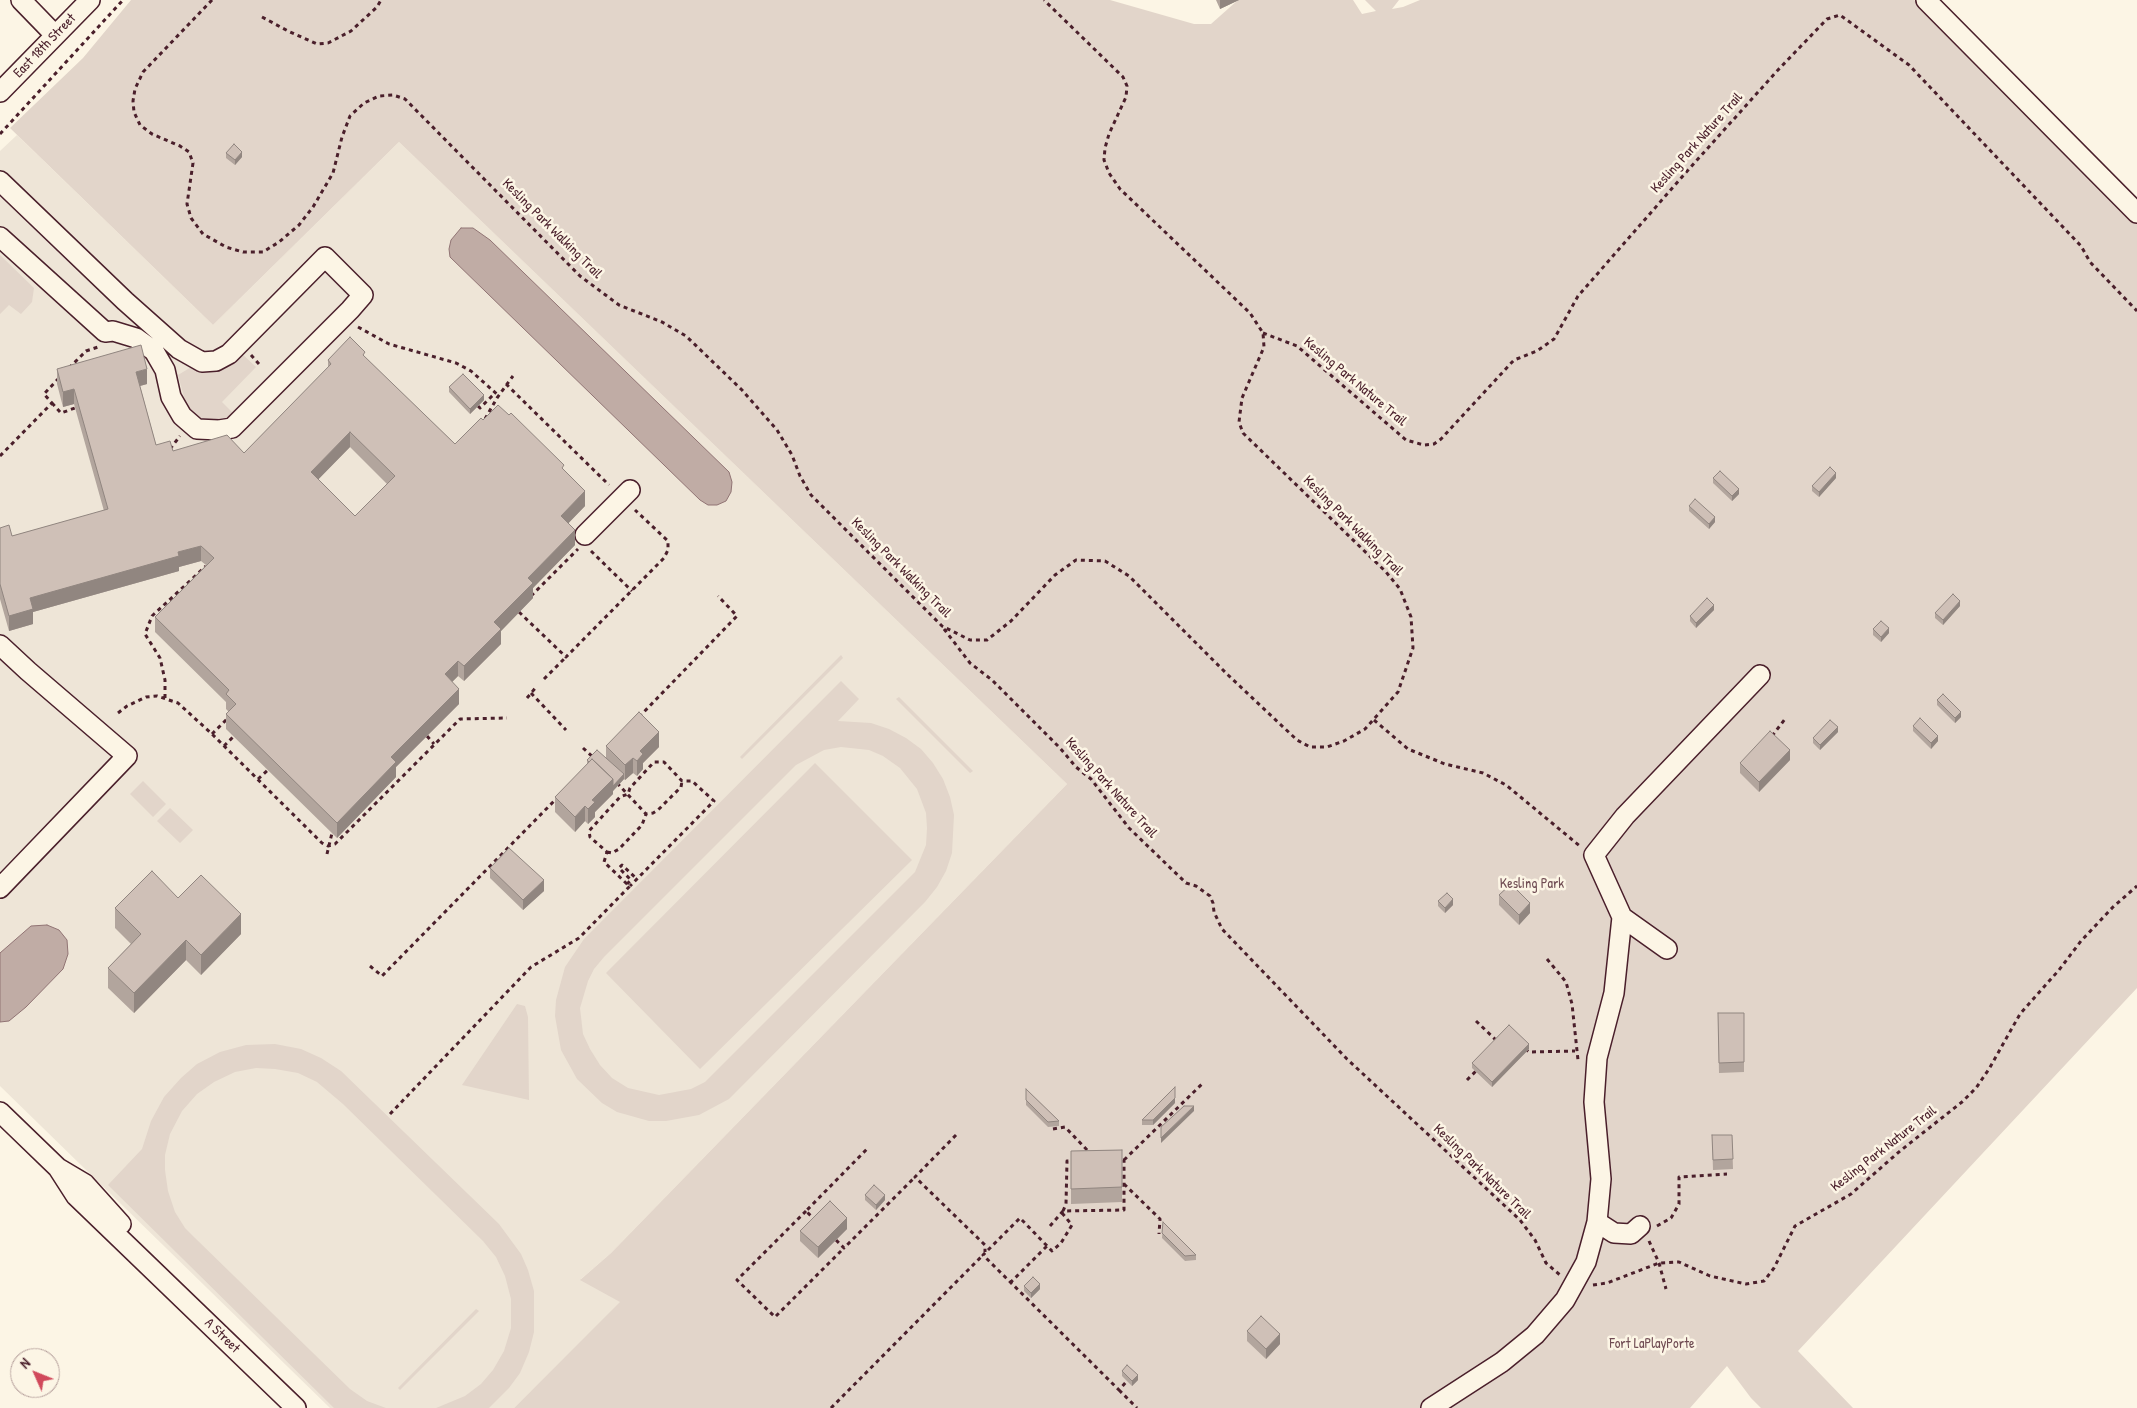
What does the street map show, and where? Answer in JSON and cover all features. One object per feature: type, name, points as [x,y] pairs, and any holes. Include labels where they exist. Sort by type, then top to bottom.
[{"type":"street","points":[[21,0],[55,35]]},
{"type":"street","name":"East 18th Street","points":[[0,92],[90,0]]},
{"type":"street","points":[[1926,0],[2137,213]]},
{"type":"street","points":[[0,181],[125,301],[179,349],[202,362],[216,361],[229,354],[325,258],[363,295],[232,428],[218,430],[197,428],[182,416],[170,397],[165,370],[154,351],[136,338],[113,332],[105,332],[0,237]]},
{"type":"street","points":[[584,539],[624,494]]},
{"type":"street","points":[[0,645],[127,756],[0,888]]},
{"type":"street","points":[[1667,949],[1622,917],[1594,855],[1625,816],[1760,675]]},
{"type":"street","points":[[1431,1408],[1502,1362],[1535,1336],[1565,1300],[1586,1262],[1597,1222],[1601,1179],[1594,1102],[1597,1058],[1614,993],[1622,917]]},
{"type":"street","name":"A Street","points":[[0,1112],[58,1168],[85,1184],[122,1226],[149,1264],[296,1408]]},
{"type":"street","points":[[1597,1222],[1614,1233],[1631,1234],[1642,1229]]},
{"type":"path","points":[[0,134],[124,0]]},
{"type":"path","name":"Kesling Park Walking Trail","points":[[212,0],[143,72],[135,89],[133,101],[134,112],[140,125],[152,134],[189,152],[193,163],[187,204],[191,218],[203,234],[226,247],[243,252],[262,252],[279,242],[299,225],[313,207],[333,173],[342,137],[350,116],[364,103],[379,96],[393,95],[405,99],[580,276],[619,305],[662,322],[686,336],[742,390],[777,430],[792,455],[800,476],[811,496],[942,626],[970,640],[987,640],[1011,622],[1055,575],[1076,560],[1105,561],[1129,576],[1228,675],[1297,740],[1310,747],[1327,747],[1365,729],[1398,692],[1413,648],[1411,617],[1400,589],[1386,572],[1243,432],[1239,422],[1242,398],[1264,346],[1263,333]]},
{"type":"path","points":[[262,17],[317,44],[328,43],[351,31],[382,0]]},
{"type":"path","points":[[1044,0],[1123,77],[1127,86],[1124,104],[1109,134],[1106,148],[1104,160],[1109,173],[1126,194],[1239,301],[1250,313],[1263,333]]},
{"type":"path","name":"Kesling Park Nature Trail","points":[[1263,333],[1297,346],[1406,440],[1424,445],[1434,444],[1441,439],[1514,360],[1537,351],[1554,339],[1578,296],[1689,169],[1783,64],[1827,20],[1840,15],[1909,65],[2081,246],[2090,262],[2137,311]]},
{"type":"path","points":[[75,408],[61,413],[44,394],[77,358],[98,346]]},
{"type":"path","points":[[481,426],[506,384],[513,376]]},
{"type":"path","points":[[506,384],[624,494],[668,541],[668,550],[664,558],[544,679]]},
{"type":"path","points":[[478,406],[480,408],[495,392]]},
{"type":"path","points":[[0,456],[52,403]]},
{"type":"path","points":[[168,452],[182,433]]},
{"type":"path","points":[[531,596],[584,539]]},
{"type":"path","points":[[165,698],[160,658],[145,634],[152,616],[206,565]]},
{"type":"path","points":[[633,722],[737,616],[718,596]]},
{"type":"path","points":[[519,612],[566,657]]},
{"type":"path","name":"Kesling Park Nature Trail","points":[[942,626],[970,663],[992,680],[1060,748],[1076,767],[1091,779],[1129,828],[1186,883],[1196,886],[1210,896],[1214,903],[1214,912],[1222,929],[1320,1032],[1396,1106],[1520,1220],[1535,1240],[1546,1263],[1556,1273],[1574,1284],[1591,1286],[1607,1283],[1659,1263],[1679,1262],[1710,1276],[1746,1284],[1764,1281],[1774,1268],[1795,1226],[1850,1194],[1967,1098],[1989,1069],[2020,1014],[2059,970],[2081,941],[2113,907],[2137,886]]},
{"type":"path","points":[[527,698],[537,686]]},
{"type":"path","points":[[531,693],[566,730]]},
{"type":"path","points":[[118,713],[127,706],[146,697],[157,696],[178,703],[322,843],[328,846],[335,844],[460,719],[507,718]]},
{"type":"path","points":[[212,734],[232,715]]},
{"type":"path","points":[[1770,738],[1785,719]]},
{"type":"path","points":[[1374,720],[1408,749],[1445,764],[1483,773],[1506,785],[1576,844],[1594,855]]},
{"type":"path","points":[[224,746],[234,736]]},
{"type":"path","points":[[427,736],[434,744]]},
{"type":"path","points":[[584,748],[595,760],[601,754]]},
{"type":"path","points":[[390,1114],[532,967],[579,938],[628,885],[714,801],[692,781],[682,781],[664,762],[654,762],[628,794],[620,797],[589,831],[590,837],[607,852],[612,852],[619,849],[642,825],[646,814]]},
{"type":"path","points":[[258,780],[268,770]]},
{"type":"path","points":[[615,781],[646,814]]},
{"type":"path","points":[[646,814],[658,810],[681,787],[682,781]]},
{"type":"path","points":[[370,966],[382,976],[561,794]]},
{"type":"path","points":[[327,854],[332,833]]},
{"type":"path","points":[[607,852],[604,862],[628,885]]},
{"type":"path","points":[[628,885],[631,880],[619,868],[622,865],[636,879]]},
{"type":"path","points":[[1547,960],[1566,982],[1572,1004],[1575,1051],[1580,1070]]},
{"type":"path","points":[[1476,1020],[1499,1042]]},
{"type":"path","points":[[1493,1049],[1504,1038]]},
{"type":"path","points":[[1520,1044],[1529,1052],[1575,1051]]},
{"type":"path","points":[[1519,1057],[1526,1050]]},
{"type":"path","points":[[1467,1080],[1476,1069],[1482,1075]]},
{"type":"path","points":[[1115,1160],[1124,1160],[1203,1083]]},
{"type":"path","points":[[1052,1129],[1065,1126],[1091,1154]]},
{"type":"path","points":[[868,1148],[737,1280],[774,1317],[956,1135]]},
{"type":"path","points":[[1050,1226],[1066,1204],[1068,1160],[1075,1160]]},
{"type":"path","points":[[1062,1212],[1124,1210],[1124,1160]]},
{"type":"path","points":[[1666,1289],[1659,1263],[1642,1229],[1671,1218],[1680,1204],[1679,1177],[1727,1174]]},
{"type":"path","points":[[915,1177],[985,1246],[984,1254],[1010,1283],[1136,1408]]},
{"type":"path","points":[[1124,1184],[1160,1219],[1158,1234]]},
{"type":"path","points":[[806,1211],[818,1223]]},
{"type":"path","points":[[831,1408],[1020,1218],[1052,1251],[1062,1243],[1072,1225],[1062,1212]]},
{"type":"path","points":[[836,1240],[844,1248]]},
{"type":"path","points":[[1010,1283],[1047,1246]]},
{"type":"path","points":[[1119,1390],[1127,1381]]},
{"type":"shaded area","points":[[17,135],[213,325],[399,142],[1067,784],[611,1253],[581,1279],[621,1302],[514,1408],[330,1408],[0,1086],[0,151]]},
{"type":"shaded area","points":[[461,228],[473,228],[490,240],[729,472],[732,482],[731,492],[726,501],[717,505],[708,505],[700,500],[450,257],[451,240]]},
{"type":"shaded area","points":[[47,925],[59,930],[67,940],[68,954],[63,969],[26,1007],[9,1021],[0,1022],[0,953],[31,926]]},
{"type":"green space","name":"Kesling Park","points":[[131,0],[1110,0],[1194,24],[1211,24],[1238,0],[1353,0],[1362,14],[1376,11],[1365,0],[1399,0],[1392,9],[1420,0],[1914,0],[2137,223],[2137,988],[1798,1351],[1853,1408],[1761,1408],[1727,1366],[1690,1408],[514,1408],[620,1302],[580,1280],[611,1253],[1067,784],[399,142],[213,325],[10,128],[83,58]]},
{"type":"green space","points":[[0,255],[34,288],[32,302],[21,314],[9,305],[0,314]]},
{"type":"green space","points":[[241,353],[256,367],[222,402],[233,413],[233,416],[220,421],[211,421],[200,418],[192,413],[186,404],[178,375],[193,366]]},
{"type":"green space","points":[[841,655],[843,658],[742,759],[740,757]]},
{"type":"green space","points":[[841,681],[859,699],[838,721],[871,723],[889,729],[906,738],[921,749],[943,779],[954,815],[952,853],[946,871],[937,887],[925,902],[729,1099],[699,1115],[666,1121],[649,1121],[617,1112],[602,1103],[577,1079],[561,1050],[555,1016],[556,1000],[565,967],[584,939]],"holes":[[[841,747],[869,750],[883,756],[900,768],[917,789],[926,813],[927,828],[926,845],[915,872],[705,1082],[691,1089],[659,1095],[628,1088],[612,1078],[600,1065],[583,1034],[580,1008],[588,981],[594,969],[796,765],[824,750]]]},
{"type":"green space","points":[[899,697],[973,771],[970,773],[896,699]]},
{"type":"green space","points":[[815,763],[912,860],[700,1069],[606,973]]},
{"type":"green space","points":[[143,781],[166,804],[153,817],[130,794]]},
{"type":"green space","points":[[170,808],[193,830],[180,843],[157,821]]},
{"type":"green space","points":[[517,1004],[525,1006],[528,1017],[529,1100],[462,1085]]},
{"type":"green space","points":[[275,1044],[301,1049],[321,1058],[341,1071],[499,1224],[521,1254],[534,1291],[534,1332],[529,1352],[520,1373],[509,1388],[489,1408],[436,1408],[465,1396],[481,1384],[493,1370],[504,1351],[511,1328],[511,1299],[505,1276],[496,1257],[483,1241],[343,1104],[317,1082],[298,1073],[256,1068],[235,1072],[214,1082],[197,1094],[182,1111],[170,1134],[165,1155],[168,1191],[175,1212],[185,1228],[195,1238],[350,1389],[367,1401],[386,1408],[334,1408],[108,1185],[142,1149],[151,1121],[164,1097],[197,1064],[220,1052],[246,1045]]},
{"type":"green space","points":[[476,1309],[479,1311],[400,1390],[398,1388]]},
{"type":"building","points":[[234,144],[242,152],[235,160],[226,153]]},
{"type":"building","points":[[350,337],[365,352],[363,355],[455,444],[481,418],[483,420],[498,405],[509,415],[511,413],[564,465],[562,468],[585,491],[561,516],[575,530],[528,578],[533,583],[494,622],[501,629],[464,666],[458,661],[445,674],[459,689],[391,757],[396,762],[337,823],[226,714],[236,704],[226,694],[229,690],[155,617],[214,558],[201,546],[178,552],[179,556],[30,598],[33,609],[9,616],[0,584],[0,528],[9,525],[12,536],[108,509],[74,389],[63,392],[57,369],[141,345],[147,369],[136,372],[156,445],[170,441],[173,451],[227,435],[244,453],[331,364],[328,360]],"holes":[[[350,432],[395,476],[355,516],[311,472]]]},
{"type":"building","points":[[463,374],[484,395],[470,409],[449,387]]},
{"type":"building","points":[[1830,467],[1836,473],[1819,492],[1812,486]]},
{"type":"building","points":[[1720,471],[1739,489],[1732,496],[1713,478]]},
{"type":"building","points":[[1695,499],[1715,517],[1709,524],[1689,506]]},
{"type":"building","points":[[1953,594],[1960,601],[1943,620],[1935,613]]},
{"type":"building","points":[[1707,598],[1714,605],[1696,623],[1690,616]]},
{"type":"building","points":[[1881,621],[1889,628],[1881,637],[1873,629]]},
{"type":"building","points":[[1943,694],[1961,712],[1955,718],[1937,700]]},
{"type":"building","points":[[639,712],[659,732],[640,751],[643,754],[637,761],[633,758],[625,765],[606,746]]},
{"type":"building","points":[[1920,718],[1938,736],[1931,743],[1913,726]]},
{"type":"building","points":[[1830,720],[1838,727],[1820,745],[1813,738]]},
{"type":"building","points":[[1770,731],[1790,750],[1759,782],[1740,763]]},
{"type":"building","points":[[597,750],[624,774],[613,786],[613,779],[592,759],[589,762],[587,760]]},
{"type":"building","points":[[592,759],[613,779],[592,800],[595,802],[588,809],[585,806],[575,817],[555,797]]},
{"type":"building","points":[[509,848],[544,880],[523,900],[490,868]]},
{"type":"building","points":[[152,871],[178,898],[201,875],[241,914],[201,955],[186,940],[134,993],[108,968],[141,934],[115,908]]},
{"type":"building","points":[[1511,884],[1530,903],[1519,915],[1499,895]]},
{"type":"building","points":[[1447,893],[1453,899],[1445,908],[1438,901]]},
{"type":"building","points":[[1718,1013],[1744,1013],[1744,1062],[1719,1063]]},
{"type":"building","points":[[1509,1025],[1529,1044],[1492,1082],[1472,1063]]},
{"type":"building","points":[[1175,1087],[1175,1098],[1153,1120],[1142,1120]]},
{"type":"building","points":[[1026,1089],[1059,1121],[1048,1122],[1026,1100]]},
{"type":"building","points":[[1184,1106],[1194,1106],[1161,1138],[1161,1127]]},
{"type":"building","points":[[1712,1135],[1732,1135],[1733,1159],[1713,1160]]},
{"type":"building","points":[[1122,1150],[1122,1187],[1071,1189],[1071,1151]]},
{"type":"building","points":[[874,1185],[885,1195],[876,1205],[865,1195]]},
{"type":"building","points":[[830,1201],[847,1218],[818,1247],[800,1231]]},
{"type":"building","points":[[1163,1222],[1196,1255],[1185,1256],[1162,1233]]},
{"type":"building","points":[[1033,1277],[1040,1284],[1031,1293],[1024,1286]]},
{"type":"building","points":[[1261,1316],[1280,1334],[1266,1349],[1247,1331]]},
{"type":"building","points":[[1127,1365],[1138,1375],[1132,1381],[1122,1371]]},
{"type":"park label","name":"Fort LaPlayPorte","points":[[1652,1344]]}]
